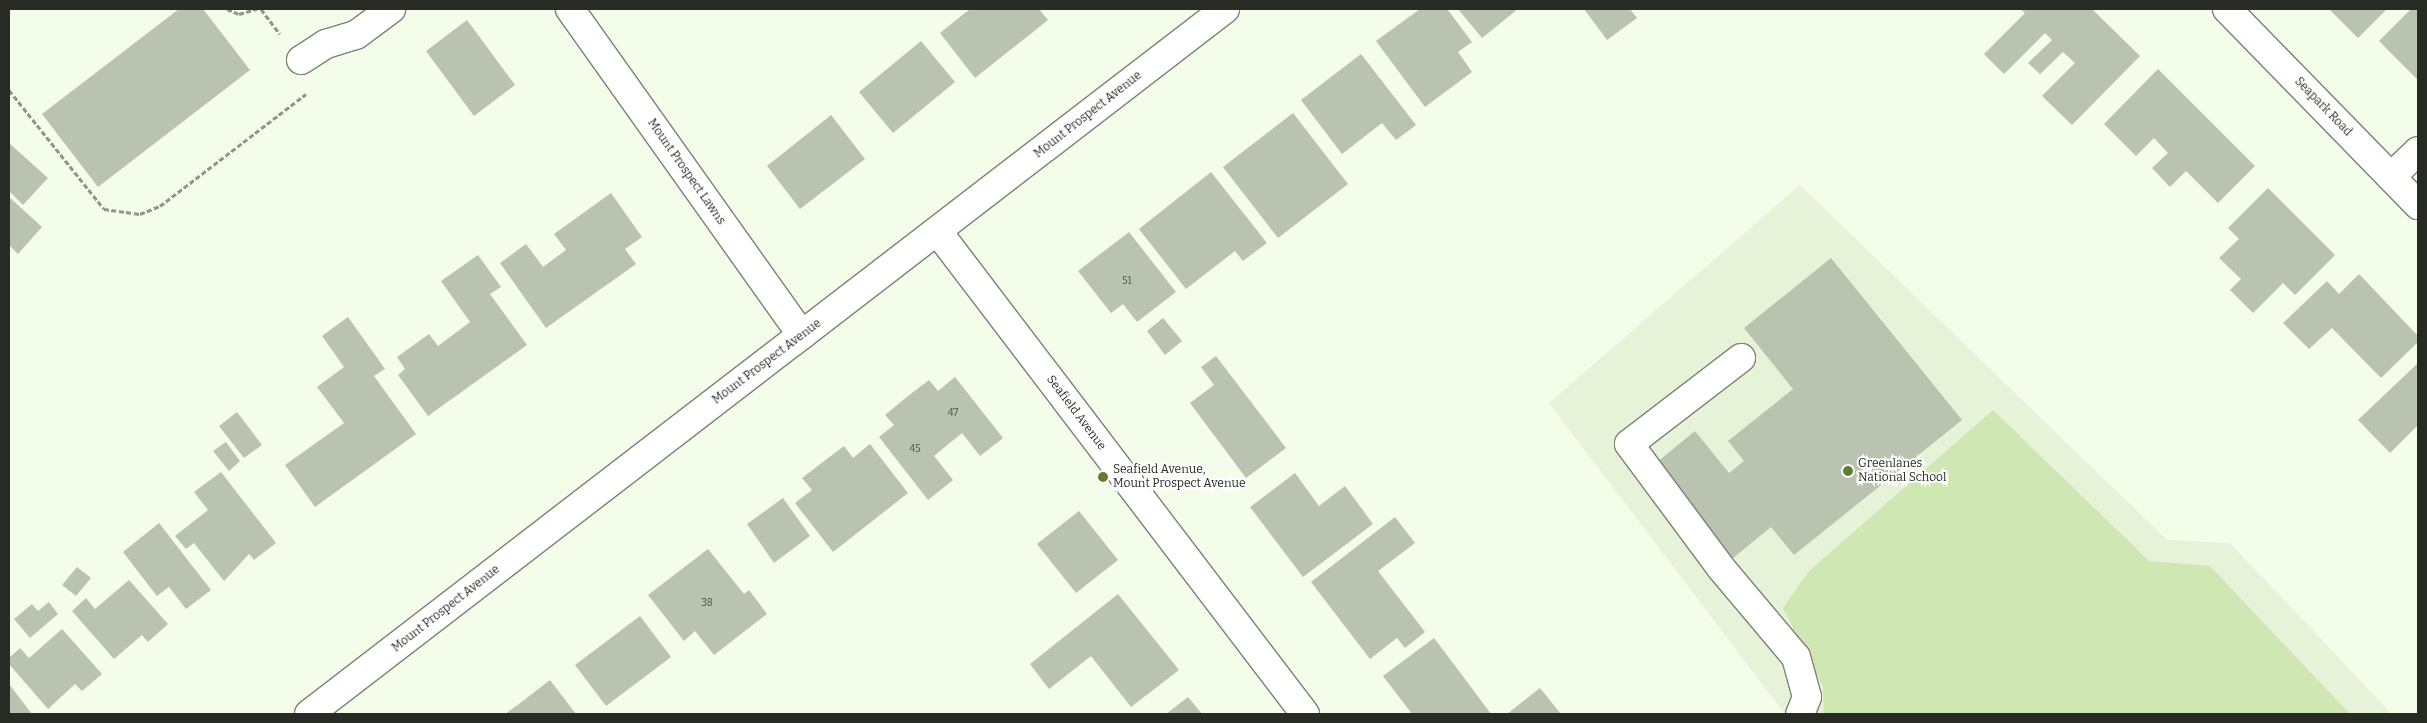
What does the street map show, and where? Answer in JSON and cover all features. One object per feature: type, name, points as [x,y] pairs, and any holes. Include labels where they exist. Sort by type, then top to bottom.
[{"type":"street","points":[[300,60],[326,44],[356,35],[391,9]]},
{"type":"street","name":"Mount Prospect Lawns","points":[[570,9],[802,335]]},
{"type":"street","name":"Seapark Road","points":[[2227,9],[2418,206]]},
{"type":"street","name":"Mount Prospect Avenue","points":[[309,714],[938,232],[1207,14]]},
{"type":"street","points":[[2391,177],[2418,151]]},
{"type":"street","name":"Seafield Avenue","points":[[938,232],[1305,714]]},
{"type":"street","points":[[1741,358],[1629,444],[1721,568],[1796,657],[1807,697],[1800,714]]},
{"type":"path","points":[[228,9],[239,14],[257,9]]},
{"type":"path","points":[[9,90],[104,209],[140,214],[160,206],[319,84],[300,60]]},
{"type":"shaded area","name":"Greenlanes National School","points":[[1800,185],[2167,540],[2230,543],[2392,714],[1785,714],[1549,403]]},
{"type":"green space","points":[[1993,410],[2149,561],[2210,566],[2350,714],[1824,714],[1823,687],[1783,608],[1809,571]]},
{"type":"building","points":[[179,9],[203,9],[250,70],[98,187],[42,114]]},
{"type":"building","points":[[970,9],[1039,9],[1048,20],[975,78],[940,33]]},
{"type":"building","points":[[1420,9],[1447,9],[1472,42],[1458,52],[1472,72],[1425,107],[1376,41]]},
{"type":"building","points":[[1458,9],[1518,9],[1482,38]]},
{"type":"building","points":[[1584,9],[1630,9],[1637,18],[1607,40]]},
{"type":"building","points":[[2020,9],[2092,9],[2140,56],[2072,125],[2042,96],[2075,63],[2063,52],[2040,74],[2028,63],[2052,40],[2045,33],[2004,74],[1984,54],[2025,13]]},
{"type":"building","points":[[2329,9],[2387,9],[2358,38]]},
{"type":"building","points":[[2411,9],[2418,9],[2418,80],[2379,41]]},
{"type":"building","points":[[467,20],[515,85],[474,116],[426,51]]},
{"type":"building","points":[[921,41],[955,82],[893,133],[859,92]]},
{"type":"building","points":[[1361,54],[1416,125],[1396,140],[1382,123],[1342,154],[1301,100]]},
{"type":"building","points":[[2158,69],[2255,166],[2218,203],[2186,171],[2170,187],[2152,168],[2168,153],[2154,138],[2136,156],[2104,124]]},
{"type":"building","points":[[1293,113],[1348,184],[1278,238],[1223,167]]},
{"type":"building","points":[[831,115],[865,159],[800,209],[767,166]]},
{"type":"building","points":[[9,143],[48,178],[23,205],[9,191]]},
{"type":"building","points":[[1211,172],[1267,243],[1243,261],[1235,251],[1186,289],[1139,229]]},
{"type":"building","points":[[2268,188],[2335,255],[2295,295],[2283,283],[2253,313],[2230,290],[2241,279],[2219,258],[2239,239],[2228,228]]},
{"type":"building","points":[[611,193],[642,237],[625,249],[636,264],[546,328],[500,263],[526,244],[543,267],[566,250],[554,234]]},
{"type":"building","points":[[9,197],[42,227],[18,254],[9,245]]},
{"type":"building","points":[[1129,232],[1176,292],[1137,322],[1123,304],[1111,313],[1078,271]]},
{"type":"building","points":[[478,255],[501,287],[490,294],[527,345],[428,416],[398,375],[405,369],[397,357],[429,334],[438,346],[470,322],[441,281]]},
{"type":"building","points":[[1831,258],[1962,420],[1794,555],[1771,527],[1732,559],[1656,463],[1695,431],[1729,473],[1744,461],[1728,441],[1793,389],[1744,328]]},
{"type":"building","points":[[2359,274],[2418,336],[2418,342],[2381,378],[2332,328],[2309,349],[2283,323],[2327,281],[2339,294]]},
{"type":"building","points":[[348,317],[385,369],[374,376],[416,434],[315,507],[285,465],[344,423],[317,387],[344,367],[322,336]]},
{"type":"building","points":[[1163,318],[1182,341],[1165,355],[1147,331]]},
{"type":"building","points":[[1216,356],[1286,448],[1246,478],[1190,403],[1214,385],[1201,367]]},
{"type":"building","points":[[2418,363],[2418,425],[2390,453],[2358,420]]},
{"type":"building","points":[[955,377],[1003,438],[980,456],[962,433],[934,456],[953,480],[928,500],[879,437],[894,425],[885,415],[908,396],[929,380],[938,391]]},
{"type":"building","points":[[237,412],[262,445],[244,458],[219,426]]},
{"type":"building","points":[[226,442],[240,461],[229,471],[213,451]]},
{"type":"building","points":[[870,444],[908,493],[833,552],[795,503],[812,490],[802,478],[844,446],[853,458]]},
{"type":"building","points":[[221,472],[276,543],[254,560],[249,554],[224,581],[194,543],[186,549],[175,536],[208,510],[194,492]]},
{"type":"building","points":[[1295,473],[1319,506],[1345,486],[1373,524],[1303,577],[1250,507]]},
{"type":"building","points":[[783,498],[810,536],[774,563],[747,524]]},
{"type":"building","points":[[1079,511],[1118,560],[1076,593],[1037,544]]},
{"type":"building","points":[[1395,517],[1415,543],[1378,571],[1425,632],[1405,648],[1397,638],[1370,659],[1311,582]]},
{"type":"building","points":[[159,523],[211,590],[186,609],[169,587],[157,596],[123,552]]},
{"type":"building","points":[[708,549],[744,594],[749,590],[767,614],[714,655],[695,631],[684,641],[648,595]]},
{"type":"building","points":[[77,567],[91,578],[76,596],[62,585]]},
{"type":"building","points":[[129,580],[168,624],[148,642],[142,635],[114,659],[72,611],[86,598],[95,609]]},
{"type":"building","points":[[1118,594],[1179,670],[1131,707],[1091,656],[1049,689],[1030,664]]},
{"type":"building","points":[[49,602],[58,614],[30,638],[14,619],[32,604],[38,611]]},
{"type":"building","points":[[640,616],[671,657],[606,706],[575,665]]},
{"type":"building","points":[[62,629],[102,674],[82,691],[75,684],[48,709],[9,664],[9,658],[20,648],[29,658]]},
{"type":"building","points":[[1434,638],[1491,714],[1412,714],[1383,676]]},
{"type":"building","points":[[550,680],[576,714],[505,714],[519,704]]},
{"type":"building","points":[[9,684],[32,714],[9,714]]},
{"type":"building","points":[[1540,688],[1561,714],[1507,714]]},
{"type":"building","points":[[1188,697],[1202,714],[1166,714]]},
{"type":"place","name":"Greenlanes National School","points":[[1848,471]]},
{"type":"place","name":"Seafield Avenue, Mount Prospect Avenue","points":[[1103,477]]}]
